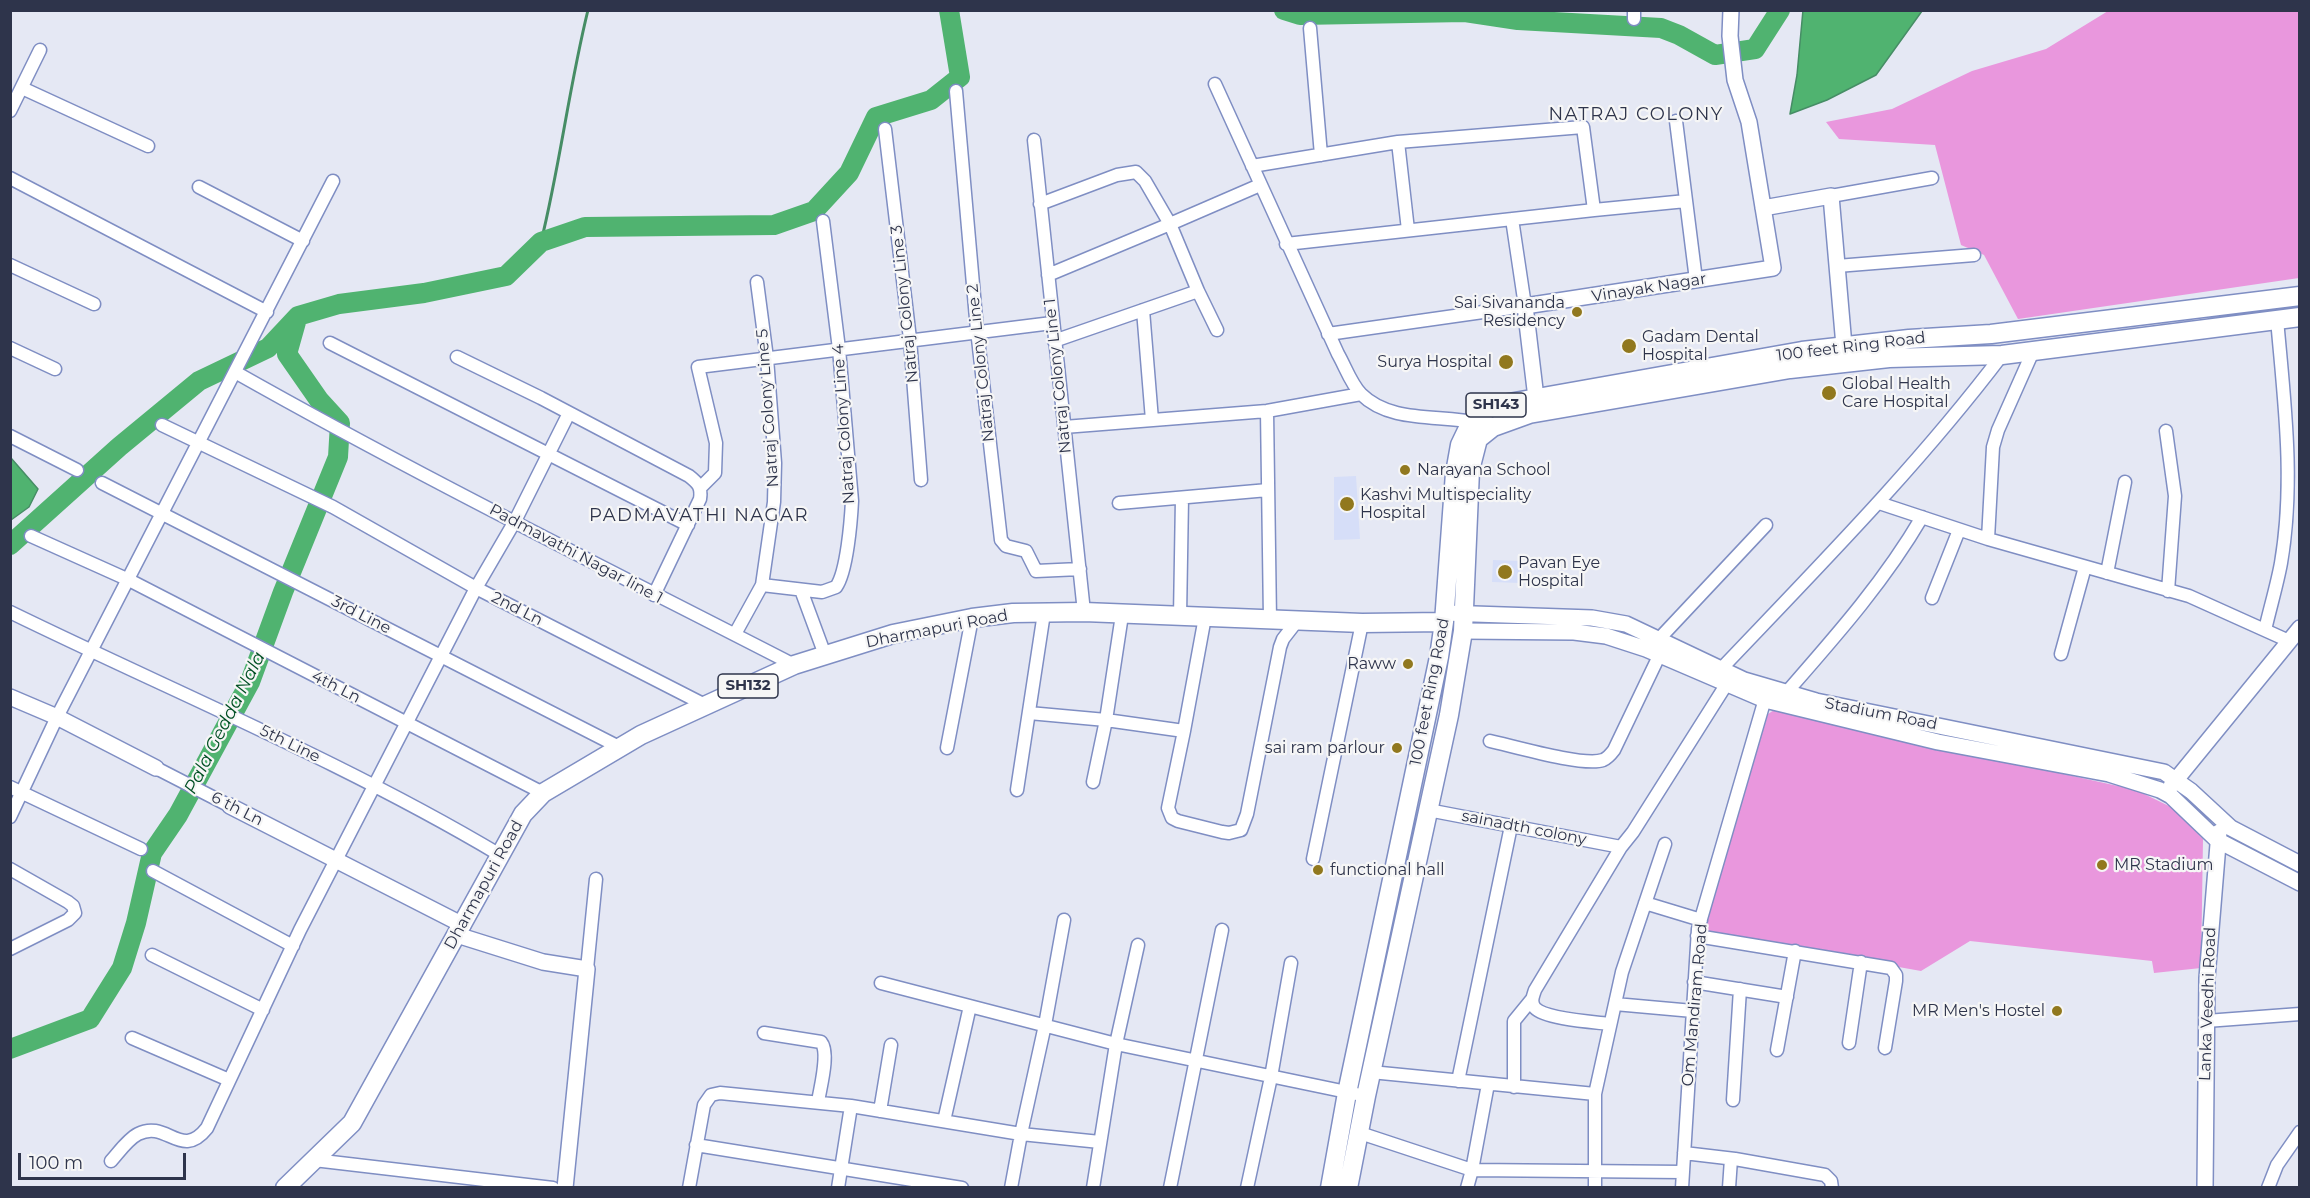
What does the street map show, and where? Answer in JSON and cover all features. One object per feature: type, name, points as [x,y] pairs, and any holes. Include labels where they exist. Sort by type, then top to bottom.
[{"type":"main road","name":"100 feet Ring Road","points":[[1348,1188],[1449,715],[1464,622],[1470,470],[1478,439],[1493,427],[1529,414],[1778,371],[1909,339],[1991,334],[2300,296]]},
{"type":"main road","name":"100 feet Ring Road","points":[[1330,1188],[1347,1093],[1439,657],[1444,622],[1455,473],[1460,445],[1471,422],[1492,406],[1802,351],[1890,358],[2002,355],[2300,317]]},
{"type":"main road","name":"Dharmapuri Road","points":[[285,1188],[352,1123],[523,814],[543,793],[619,747],[705,705],[794,664],[893,634],[972,618],[1013,613],[1084,612],[1297,621],[1464,622]]},
{"type":"street","points":[[1731,10],[1730,36],[1735,80],[1749,122],[1763,208],[1932,177]]},
{"type":"street","points":[[1310,28],[1321,155]]},
{"type":"street","points":[[10,111],[40,50]]},
{"type":"street","points":[[1215,84],[1286,244],[1361,394],[1381,408],[1409,415],[1471,422],[1493,427]]},
{"type":"street","points":[[22,88],[148,146]]},
{"type":"street","name":"Natraj Colony Line 2","points":[[956,90],[977,330],[1001,540],[1006,546],[1026,551],[1036,571],[1080,569]]},
{"type":"street","points":[[1676,121],[1696,280]]},
{"type":"street","points":[[1252,166],[1398,142],[1583,127],[1594,210]]},
{"type":"street","name":"Natraj Colony Line 3","points":[[885,129],[910,339],[921,480]]},
{"type":"street","name":"Natraj Colony Line 1","points":[[1034,140],[1084,612]]},
{"type":"street","points":[[1398,142],[1408,230]]},
{"type":"street","points":[[1040,204],[1117,175],[1136,172],[1145,181],[1170,224],[1217,330]]},
{"type":"street","points":[[10,178],[267,312]]},
{"type":"street","points":[[10,817],[23,794],[57,717],[333,181]]},
{"type":"street","points":[[1048,275],[1260,185]]},
{"type":"street","points":[[199,187],[303,241]]},
{"type":"street","points":[[1831,196],[1846,354]]},
{"type":"street","points":[[1286,244],[1686,201]]},
{"type":"street","name":"Vinayak Nagar","points":[[1525,306],[1773,268],[1763,208]]},
{"type":"street","points":[[1512,219],[1536,398]]},
{"type":"street","name":"Natraj Colony Line 4","points":[[762,585],[822,592],[830,590],[839,583],[851,522],[852,501],[839,349],[823,220]]},
{"type":"street","points":[[1837,266],[1974,255]]},
{"type":"street","points":[[10,265],[94,304]]},
{"type":"street","name":"Natraj Colony Line 5","points":[[735,634],[762,585],[772,521],[775,472],[767,358],[757,282]]},
{"type":"street","points":[[1054,341],[1198,291]]},
{"type":"street","points":[[1329,334],[1525,306]]},
{"type":"street","points":[[1143,310],[1152,420]]},
{"type":"street","points":[[2265,630],[2281,563],[2288,482],[2287,430],[2277,319]]},
{"type":"street","points":[[700,488],[715,473],[717,443],[698,368],[1052,322]]},
{"type":"street","points":[[330,343],[688,525]]},
{"type":"street","points":[[10,348],[55,369]]},
{"type":"street","points":[[1988,539],[1993,447],[2002,421],[2034,350]]},
{"type":"street","points":[[1721,669],[1879,503],[2002,355]]},
{"type":"street","points":[[457,357],[688,476],[700,488],[700,499],[654,595]]},
{"type":"street","name":"Padmavathi Nagar line 1","points":[[235,372],[358,442],[515,521],[654,595],[794,664]]},
{"type":"street","points":[[1064,427],[1267,411],[1361,394]]},
{"type":"street","points":[[1267,411],[1270,620]]},
{"type":"street","points":[[111,1161],[136,1135],[144,1132],[159,1131],[185,1141],[196,1141],[207,1128],[336,860],[476,588],[515,521],[569,413]]},
{"type":"street","name":"2nd Ln","points":[[162,425],[333,507],[476,588],[705,705]]},
{"type":"street","points":[[2166,431],[2175,496],[2168,591]]},
{"type":"street","points":[[10,436],[77,470]]},
{"type":"street","points":[[2107,573],[2125,482]]},
{"type":"street","name":"3rd Line","points":[[102,483],[619,747]]},
{"type":"street","points":[[1119,503],[1268,490]]},
{"type":"street","points":[[1180,617],[1182,498]]},
{"type":"street","points":[[1879,503],[1988,539],[2189,597],[2289,641]]},
{"type":"street","points":[[1786,693],[1863,603],[1899,556],[1922,517]]},
{"type":"street","points":[[1659,639],[1766,525]]},
{"type":"street","points":[[1932,598],[1959,530]]},
{"type":"street","name":"4th Ln","points":[[31,536],[129,580],[543,793]]},
{"type":"street","points":[[2061,654],[2085,567]]},
{"type":"street","points":[[801,590],[825,655]]},
{"type":"street","name":"5th Line","points":[[10,612],[288,742],[500,855]]},
{"type":"street","points":[[1017,790],[1044,613]]},
{"type":"street","points":[[1093,782],[1106,720],[1122,615]]},
{"type":"street","points":[[1205,617],[1168,813],[1178,821],[1229,833],[1241,830],[1248,814],[1282,639],[1297,621]]},
{"type":"street","points":[[947,748],[972,618]]},
{"type":"street","name":"Stadium Road","points":[[1464,622],[1592,618],[1626,624],[1721,669],[1767,694],[1938,742],[2109,774],[2164,793],[2217,840],[2300,883]]},
{"type":"street","points":[[1312,859],[1362,622]]},
{"type":"street","points":[[1464,622],[1606,636],[1726,685],[1767,694]]},
{"type":"street","points":[[2164,793],[2300,628]]},
{"type":"street","points":[[1490,741],[1572,759],[1590,762],[1602,760],[1614,750],[1659,656]]},
{"type":"street","points":[[1514,1087],[1514,1021],[1532,999],[1545,970],[1726,685]]},
{"type":"street","name":"Stadium Road","points":[[1767,694],[1786,693],[2082,757],[2155,769],[2176,780],[2231,828],[2300,864]]},
{"type":"street","name":"Om Mandiram Road","points":[[1682,1188],[1697,936],[1767,694]]},
{"type":"street","name":"6 th Ln","points":[[10,697],[57,717],[336,860],[460,930],[543,962],[587,969]]},
{"type":"street","points":[[1029,713],[1106,720],[1184,731]]},
{"type":"street","points":[[10,787],[141,849]]},
{"type":"street","name":"sainadth colony","points":[[1428,810],[1621,847]]},
{"type":"street","name":"Lanka Veedhi Road","points":[[2205,1188],[2207,978],[2217,840],[2222,820]]},
{"type":"street","points":[[1458,1081],[1511,826]]},
{"type":"street","points":[[1595,1188],[1594,1094],[1622,972],[1665,844]]},
{"type":"street","points":[[10,869],[68,902],[73,906],[75,913],[68,920],[10,949]]},
{"type":"street","points":[[153,871],[293,946]]},
{"type":"street","points":[[565,1188],[596,879]]},
{"type":"street","points":[[1645,903],[1701,920]]},
{"type":"street","points":[[1011,1188],[1064,920]]},
{"type":"street","points":[[1170,1188],[1222,930]]},
{"type":"street","points":[[1697,936],[1892,968],[1896,975],[1885,1048]]},
{"type":"street","points":[[1093,1188],[1116,1044],[1138,945]]},
{"type":"street","points":[[1777,1050],[1796,951]]},
{"type":"street","points":[[152,956],[263,1010]]},
{"type":"street","points":[[1849,1042],[1861,962]]},
{"type":"street","points":[[1247,1188],[1271,1077],[1291,963]]},
{"type":"street","points":[[1695,982],[1787,997]]},
{"type":"street","points":[[881,983],[1116,1044],[1366,1096]]},
{"type":"street","points":[[1733,1100],[1740,989]]},
{"type":"street","points":[[1532,999],[1533,1006],[1537,1010],[1549,1015],[1610,1024]]},
{"type":"street","points":[[1615,1004],[1693,1011]]},
{"type":"street","points":[[944,1121],[970,1006]]},
{"type":"street","points":[[2206,1021],[2300,1014]]},
{"type":"street","points":[[764,1033],[816,1040],[824,1046],[825,1055],[818,1102]]},
{"type":"street","points":[[132,1038],[229,1080]]},
{"type":"street","points":[[880,1111],[891,1045]]},
{"type":"street","points":[[1371,1072],[1594,1094]]},
{"type":"street","points":[[1467,1188],[1488,1084]]},
{"type":"street","points":[[689,1188],[704,1105],[711,1095],[732,1094],[818,1102],[1021,1134],[1100,1142]]},
{"type":"street","points":[[838,1188],[851,1106]]},
{"type":"street","points":[[2268,1188],[2277,1165],[2300,1132]]},
{"type":"street","points":[[1360,1133],[1472,1170],[1683,1173]]},
{"type":"street","points":[[696,1145],[962,1188]]},
{"type":"street","points":[[1684,1153],[1825,1175],[1831,1181],[1832,1188]]},
{"type":"street","points":[[1729,1188],[1731,1159]]},
{"type":"street","points":[[314,1160],[553,1188]]},
{"type":"shaded area","points":[[1803,10],[1922,11],[1876,75],[1827,100],[1790,114],[1797,75]]},
{"type":"shaded area","points":[[2108,11],[2299,11],[2299,278],[2018,319],[1984,255],[1961,245],[1935,145],[1839,139],[1826,122],[1892,109],[1972,71],[2046,49]]},
{"type":"shaded area","points":[[11,458],[38,489],[29,507],[11,520]]},
{"type":"shaded area","points":[[1356,476],[1360,539],[1334,540],[1334,477]]},
{"type":"shaded area","points":[[1493,560],[1521,561],[1520,583],[1492,582]]},
{"type":"shaded area","points":[[1774,710],[2136,790],[2173,808],[2203,839],[2201,968],[2154,973],[2152,961],[1970,941],[1921,971],[1703,932],[1768,714]]},
{"type":"waterway","points":[[541,242],[588,10]]},
{"type":"waterway","points":[[10,545],[119,447],[199,381],[268,348],[298,316],[339,304],[424,293],[506,276],[541,242],[585,227],[774,225],[814,211],[849,173],[876,117],[931,100],[960,77],[949,10]]},
{"type":"waterway","points":[[1284,10],[1300,15],[1465,12],[1518,20],[1661,28],[1715,55],[1755,49],[1780,10]]},
{"type":"waterway","name":"Pala Gedda Nala","points":[[10,1049],[90,1019],[122,968],[136,923],[152,853],[178,815],[250,682],[283,592],[338,457],[340,423],[319,400],[287,354],[296,322]]},
{"type":"place","name":"Sai Sivananda Residency","points":[[1577,312]]},
{"type":"place","name":"Gadam Dental Hospital","points":[[1629,346]]},
{"type":"place","name":"Surya Hospital","points":[[1506,362]]},
{"type":"place","name":"Global Health Care Hospital","points":[[1829,393]]},
{"type":"place","name":"Narayana School","points":[[1405,470]]},
{"type":"place","name":"Kashvi Multispeciality Hospital","points":[[1347,504]]},
{"type":"place","name":"Pavan Eye Hospital","points":[[1505,572]]},
{"type":"place","name":"Raww","points":[[1408,664]]},
{"type":"place","name":"sai ram parlour","points":[[1397,748]]},
{"type":"place","name":"MR Stadium","points":[[2102,865]]},
{"type":"place","name":"functional hall","points":[[1318,870]]},
{"type":"place","name":"MR Men's Hostel","points":[[2057,1011]]},
{"type":"district","name":"NATRAJ COLONY","points":[[1636,115]]},
{"type":"district","name":"PADMAVATHI NAGAR","points":[[699,516]]}]
